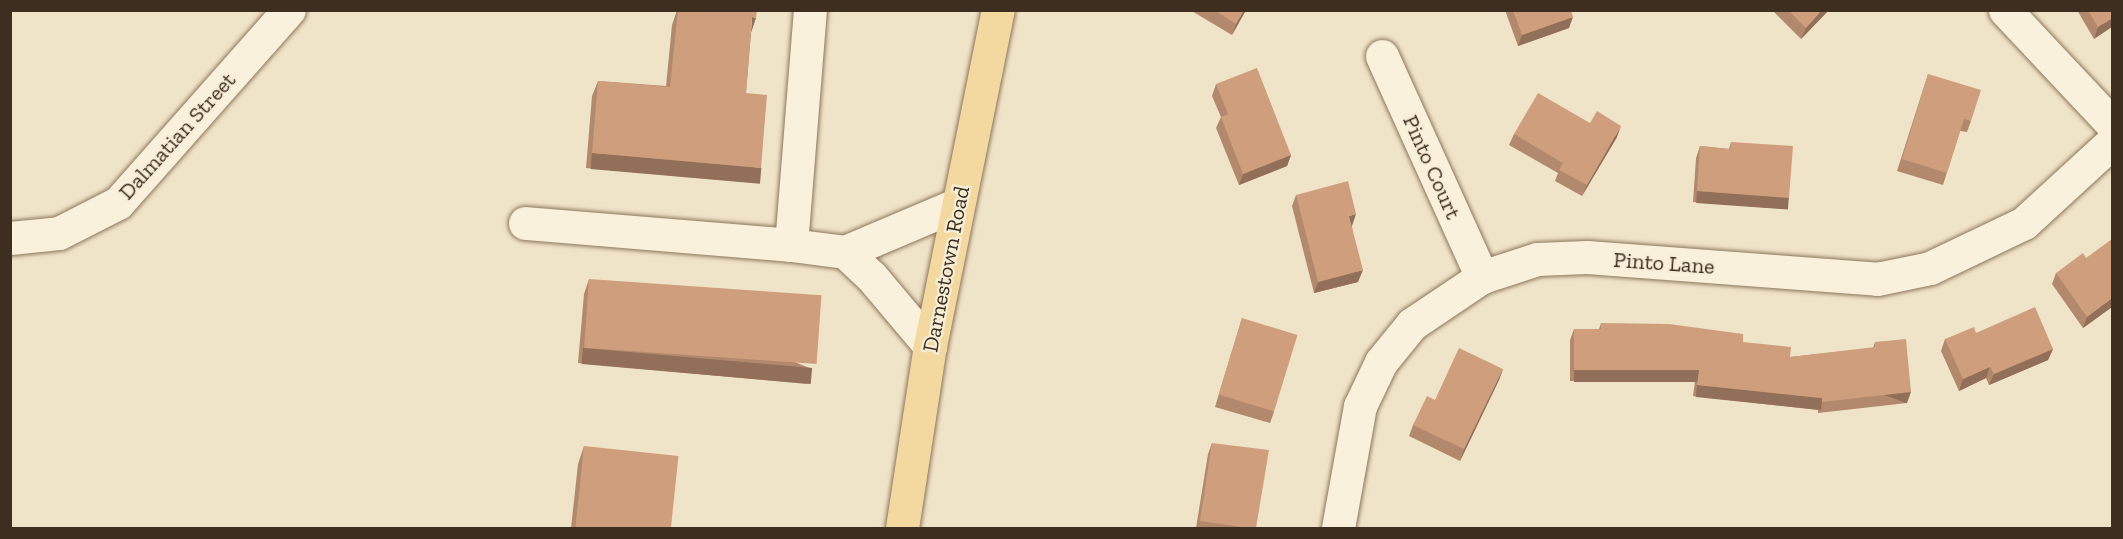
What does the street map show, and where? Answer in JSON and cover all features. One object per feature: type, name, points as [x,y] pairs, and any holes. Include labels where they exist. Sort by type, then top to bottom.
[{"type":"main road","name":"Darnestown Road","points":[[902,528],[930,345],[998,10]]},
{"type":"street","name":"Dalmatian Street","points":[[10,238],[59,233],[118,203],[288,10]]},
{"type":"street","points":[[791,245],[810,10]]},
{"type":"street","points":[[2005,10],[2112,124]]},
{"type":"street","name":"Pinto Court","points":[[1382,56],[1482,278]]},
{"type":"street","name":"Pinto Lane","points":[[1338,528],[1360,406],[1381,362],[1412,324],[1482,278],[1537,259],[1587,257],[1877,279],[1930,268],[2024,223],[2112,142]]},
{"type":"street","points":[[525,223],[791,245],[845,252],[958,204]]},
{"type":"street","points":[[845,252],[871,276],[930,345]]},
{"type":"building","points":[[678,10],[757,10],[756,18],[752,17],[746,93],[767,95],[761,168],[592,153],[598,81],[670,87]]},
{"type":"building","points":[[1214,10],[1244,10],[1236,24]]},
{"type":"building","points":[[1513,10],[1571,10],[1573,17],[1522,35]]},
{"type":"building","points":[[1788,10],[1822,10],[1806,28]]},
{"type":"building","points":[[2088,10],[2112,10],[2112,18],[2098,27]]},
{"type":"building","points":[[1257,68],[1291,155],[1243,174],[1221,117],[1228,114],[1216,84]]},
{"type":"building","points":[[1928,74],[1981,90],[1971,121],[1964,119],[1947,173],[1902,159]]},
{"type":"building","points":[[1538,93],[1590,123],[1597,111],[1621,126],[1587,185],[1559,170],[1563,163],[1514,134]]},
{"type":"building","points":[[1731,142],[1793,146],[1789,198],[1697,191],[1700,146],[1730,149]]},
{"type":"building","points":[[1348,181],[1356,214],[1349,216],[1363,270],[1318,282],[1296,195]]},
{"type":"building","points":[[2112,239],[2112,298],[2087,317],[2056,273],[2083,253],[2086,258]]},
{"type":"building","points":[[589,279],[821,295],[817,364],[584,348]]},
{"type":"building","points":[[2035,307],[2053,349],[1994,374],[1990,367],[1963,379],[1945,339],[1974,327],[1976,333]]},
{"type":"building","points":[[1242,318],[1297,335],[1274,411],[1219,395]]},
{"type":"building","points":[[1601,323],[1669,324],[1743,334],[1743,342],[1791,347],[1790,357],[1875,347],[1875,342],[1906,339],[1911,392],[1822,402],[1822,398],[1697,385],[1699,370],[1574,370],[1574,329],[1601,329]]},
{"type":"building","points":[[1459,348],[1503,369],[1464,449],[1413,425],[1427,396],[1435,400]]},
{"type":"building","points":[[1212,443],[1269,450],[1256,528],[1200,521]]},
{"type":"building","points":[[584,446],[678,456],[671,528],[575,528]]}]
